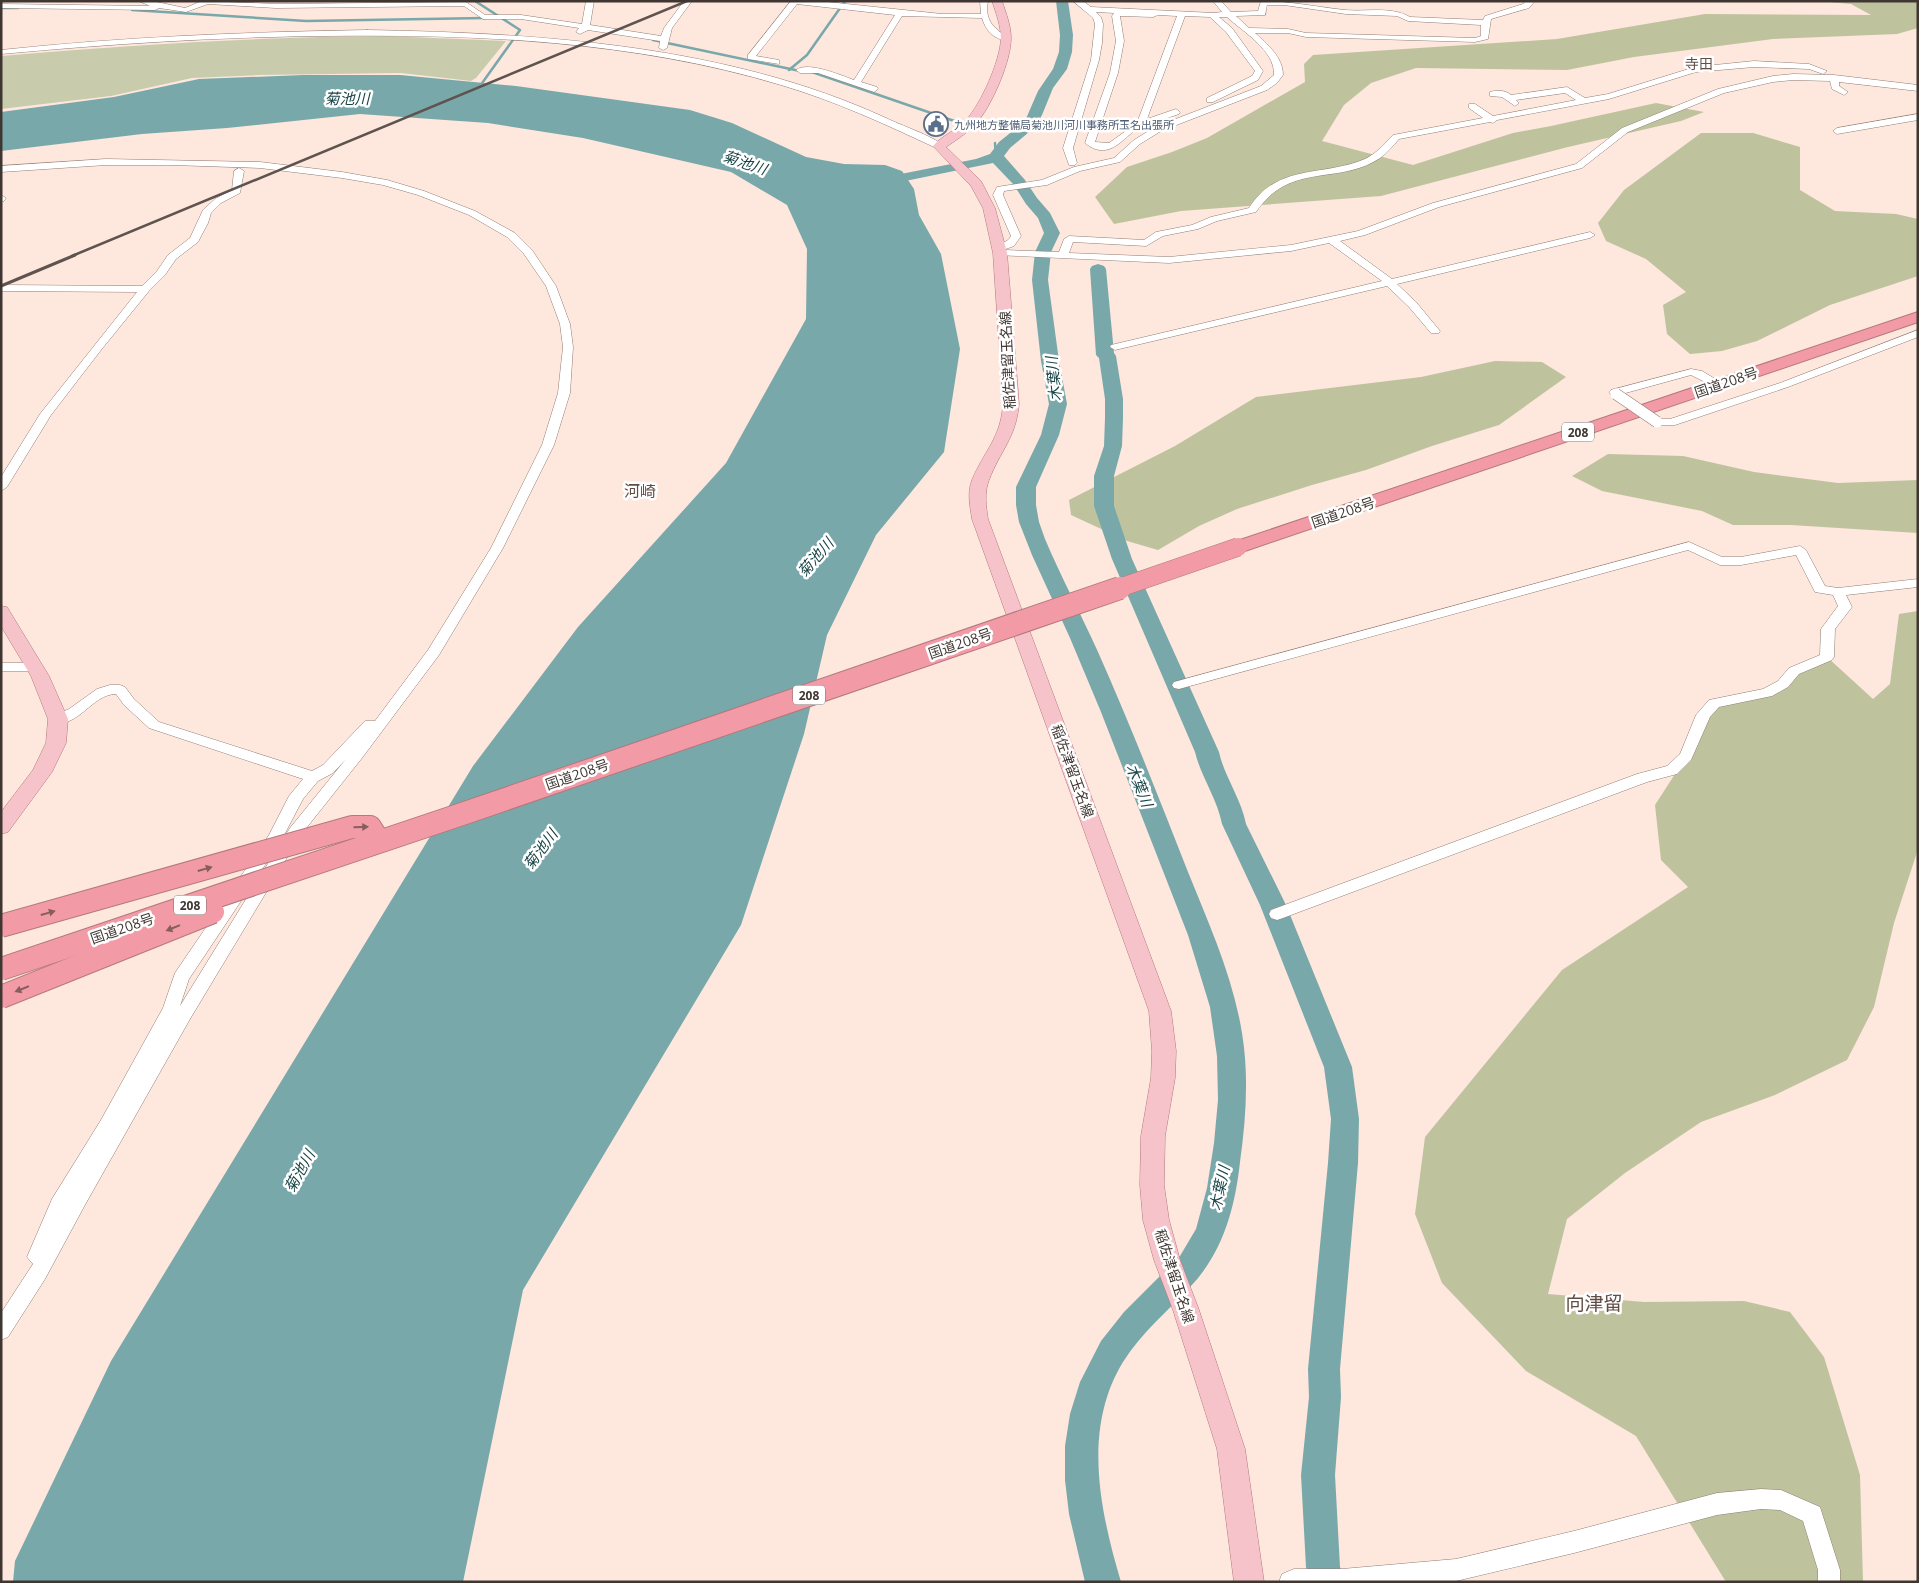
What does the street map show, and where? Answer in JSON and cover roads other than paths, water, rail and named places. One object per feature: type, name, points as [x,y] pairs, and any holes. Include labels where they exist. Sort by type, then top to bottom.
[{"type":"highway","name":"国道208号","points":[[1,969],[462,814],[1918,316]]},
{"type":"highway","points":[[1,997],[206,914],[421,834],[462,814]]},
{"type":"highway","points":[[1,926],[352,827],[370,827],[379,841]]},
{"type":"main road","points":[[939,146],[962,132],[979,112],[1004,52],[1006,39],[1005,25],[996,1]]},
{"type":"main road","name":"稲佐津留玉名線","points":[[939,146],[977,184],[989,208],[1000,250],[1011,404],[1010,418],[1006,433],[980,481],[977,499],[980,518],[1160,1011],[1164,1051],[1164,1078],[1153,1136],[1152,1184],[1156,1220],[1167,1260],[1186,1310],[1231,1449],[1249,1582]]},
{"type":"main road","points":[[1,610],[35,667],[58,719],[56,743],[42,772],[1,827]]},
{"type":"street","points":[[1,17],[33,1]]},
{"type":"street","points":[[143,1],[174,9]]},
{"type":"street","points":[[547,38],[572,36],[584,29],[590,1]]},
{"type":"street","points":[[664,43],[668,28],[688,1]]},
{"type":"street","points":[[776,62],[751,57],[795,1],[900,13],[985,16]]},
{"type":"street","points":[[974,16],[976,1]]},
{"type":"street","points":[[984,1],[982,7],[990,29],[1001,38],[1006,39]]},
{"type":"street","points":[[1072,163],[1068,148],[1096,60],[1099,24],[1097,17],[1077,1]]},
{"type":"street","points":[[1000,250],[1015,239],[998,195],[1000,189],[1039,184],[1077,169],[1122,157],[1137,142],[1158,129],[1264,88],[1275,81],[1279,72],[1276,59],[1248,30],[1228,14],[1217,1]]},
{"type":"street","points":[[1248,30],[1288,31],[1306,35],[1475,40],[1485,37],[1488,18],[1526,6],[1531,1]]},
{"type":"street","points":[[1,6],[186,10],[207,2],[276,6],[466,4],[483,17],[520,16],[664,43],[722,65],[723,68]]},
{"type":"street","points":[[1089,9],[1182,14],[1262,13],[1263,3],[1284,3],[1343,7],[1399,14],[1408,19],[1425,21],[1469,20],[1486,23]]},
{"type":"street","points":[[1157,12],[1153,14],[1117,14],[1120,40],[1114,73],[1090,143],[1097,146],[1110,147],[1141,124],[1208,101],[1257,76],[1259,71],[1257,67],[1235,38],[1211,14]]},
{"type":"street","points":[[856,82],[900,13]]},
{"type":"street","points":[[1141,124],[1182,14]]},
{"type":"street","points":[[1,51],[26,47],[210,33],[312,30],[430,30],[664,43]]},
{"type":"street","points":[[1,51],[195,38],[384,33],[545,41],[644,53],[723,68],[826,97],[886,120],[939,146]]},
{"type":"street","points":[[1,44],[26,47]]},
{"type":"street","points":[[697,55],[840,95],[877,110],[886,117],[886,120]]},
{"type":"street","points":[[1063,255],[1069,239],[1146,243],[1160,234],[1195,227],[1214,219],[1253,210],[1264,194],[1296,177],[1345,170],[1364,162],[1390,146],[1396,138],[1610,96],[1694,70],[1754,64],[1809,67],[1858,80]]},
{"type":"street","points":[[800,70],[819,71],[856,82],[865,92]]},
{"type":"street","points":[[1834,78],[1834,87],[1844,92]]},
{"type":"street","points":[[1000,250],[1022,253],[1184,259],[1257,253],[1332,240],[1385,225],[1436,205],[1579,166],[1624,130],[1721,91],[1773,79],[1834,78],[1918,88]]},
{"type":"street","points":[[1508,98],[1567,90],[1582,101]]},
{"type":"street","points":[[1493,94],[1504,94],[1528,113]]},
{"type":"street","points":[[1472,106],[1493,120]]},
{"type":"street","points":[[1837,131],[1918,117]]},
{"type":"street","points":[[1905,119],[1918,128]]},
{"type":"street","points":[[1141,124],[1158,129]]},
{"type":"street","points":[[1039,184],[1072,163],[1122,157]]},
{"type":"street","points":[[1,168],[106,162],[260,165],[342,175],[404,188],[472,213],[511,235],[528,252],[551,286],[565,324],[568,346],[564,394],[548,446],[497,548],[434,652],[357,755],[295,832],[184,1014],[79,1197],[38,1273],[1,1331]]},
{"type":"street","points":[[1,174],[107,169],[239,171],[296,175],[404,188]]},
{"type":"street","points":[[1,487],[46,414],[172,257],[194,240],[203,224],[206,212],[218,201],[237,191],[239,171]]},
{"type":"street","points":[[1115,347],[1590,235]]},
{"type":"street","points":[[1332,240],[1363,259],[1391,283],[1419,310],[1435,331]]},
{"type":"street","points":[[1,288],[145,289]]},
{"type":"street","points":[[1719,385],[1698,373],[1691,372],[1615,392],[1657,422],[1671,424],[1793,381],[1918,333]]},
{"type":"street","points":[[1179,685],[1689,546],[1720,561],[1741,562],[1800,550],[1820,589],[1838,592],[1918,583]]},
{"type":"street","points":[[1277,914],[1642,778],[1672,770],[1686,757],[1703,715],[1714,704],[1767,693],[1783,684],[1794,671],[1826,657],[1826,631],[1832,620],[1845,607],[1838,592]]},
{"type":"street","points":[[1,667],[35,667]]},
{"type":"street","points":[[38,1273],[37,1254],[59,1205],[107,1125],[171,1008],[181,977],[276,836],[297,796],[314,777],[328,769],[365,730],[400,687],[414,679]]},
{"type":"street","points":[[58,719],[65,718],[97,694],[110,689],[120,690],[129,702],[154,725],[314,777]]},
{"type":"street","points":[[1292,1581],[1342,1580],[1456,1570],[1574,1542],[1716,1504],[1761,1499],[1781,1500],[1812,1514],[1829,1570],[1829,1582]]},
{"type":"water","name":"菊池川","points":[[303,75],[400,75],[516,86],[690,110],[732,123],[806,157],[844,164],[885,165],[902,171],[914,189],[919,215],[941,254],[960,349],[944,452],[876,535],[827,635],[804,734],[741,925],[523,1290],[463,1582],[13,1582],[15,1561],[111,1361],[473,766],[578,627],[726,463],[806,319],[807,249],[787,205],[731,172],[583,138],[488,123],[360,114],[227,128],[142,134],[1,151],[1,112],[114,97],[199,79]]},
{"type":"waterway","points":[[475,1],[520,30],[480,86]]},
{"type":"waterway","points":[[790,69],[807,55],[845,1]]},
{"type":"waterway","name":"木葉川","points":[[996,157],[1004,145],[1033,120],[1045,91],[1060,69],[1067,35],[1062,1]]},
{"type":"waterway","points":[[1,8],[18,8]]},
{"type":"waterway","points":[[132,10],[306,21],[485,18]]},
{"type":"waterway","points":[[653,40],[790,69]]},
{"type":"waterway","points":[[790,69],[800,71]]},
{"type":"waterway","points":[[812,72],[963,124]]},
{"type":"waterway","name":"木葉川","points":[[995,143],[996,157]]},
{"type":"waterway","points":[[876,183],[979,163],[996,157]]},
{"type":"waterway","name":"木葉川","points":[[996,157],[1020,183],[1031,201],[1045,216],[1052,233],[1043,252],[1040,280],[1050,361],[1058,404],[1050,435],[1026,487],[1026,505],[1029,522],[1112,712],[1200,935],[1217,983],[1228,1031],[1231,1056],[1232,1100],[1226,1165],[1211,1229],[1204,1245],[1191,1265],[1135,1322],[1112,1351],[1096,1382],[1086,1414],[1082,1446],[1082,1480],[1086,1514],[1103,1582]]},
{"type":"waterway","points":[[1098,269],[1105,355],[1107,356],[1114,399],[1113,446],[1104,476],[1104,506],[1122,559],[1207,752],[1210,766],[1214,769],[1232,813],[1234,824],[1273,905],[1338,1067],[1345,1119],[1343,1163],[1324,1369],[1325,1397],[1318,1475],[1323,1567],[1328,1582]]},
{"type":"railway","points":[[72,256],[687,1]]},
{"type":"railway","points":[[1,286],[75,255]]},
{"type":"place","name":"九州地方整備局菊池川河川事務所玉名出張所","points":[[936,124]]},
{"type":"district","name":"寺田","points":[[1699,63]]},
{"type":"district","name":"河崎","points":[[640,491]]},
{"type":"district","name":"向津留","points":[[1594,1303]]}]
